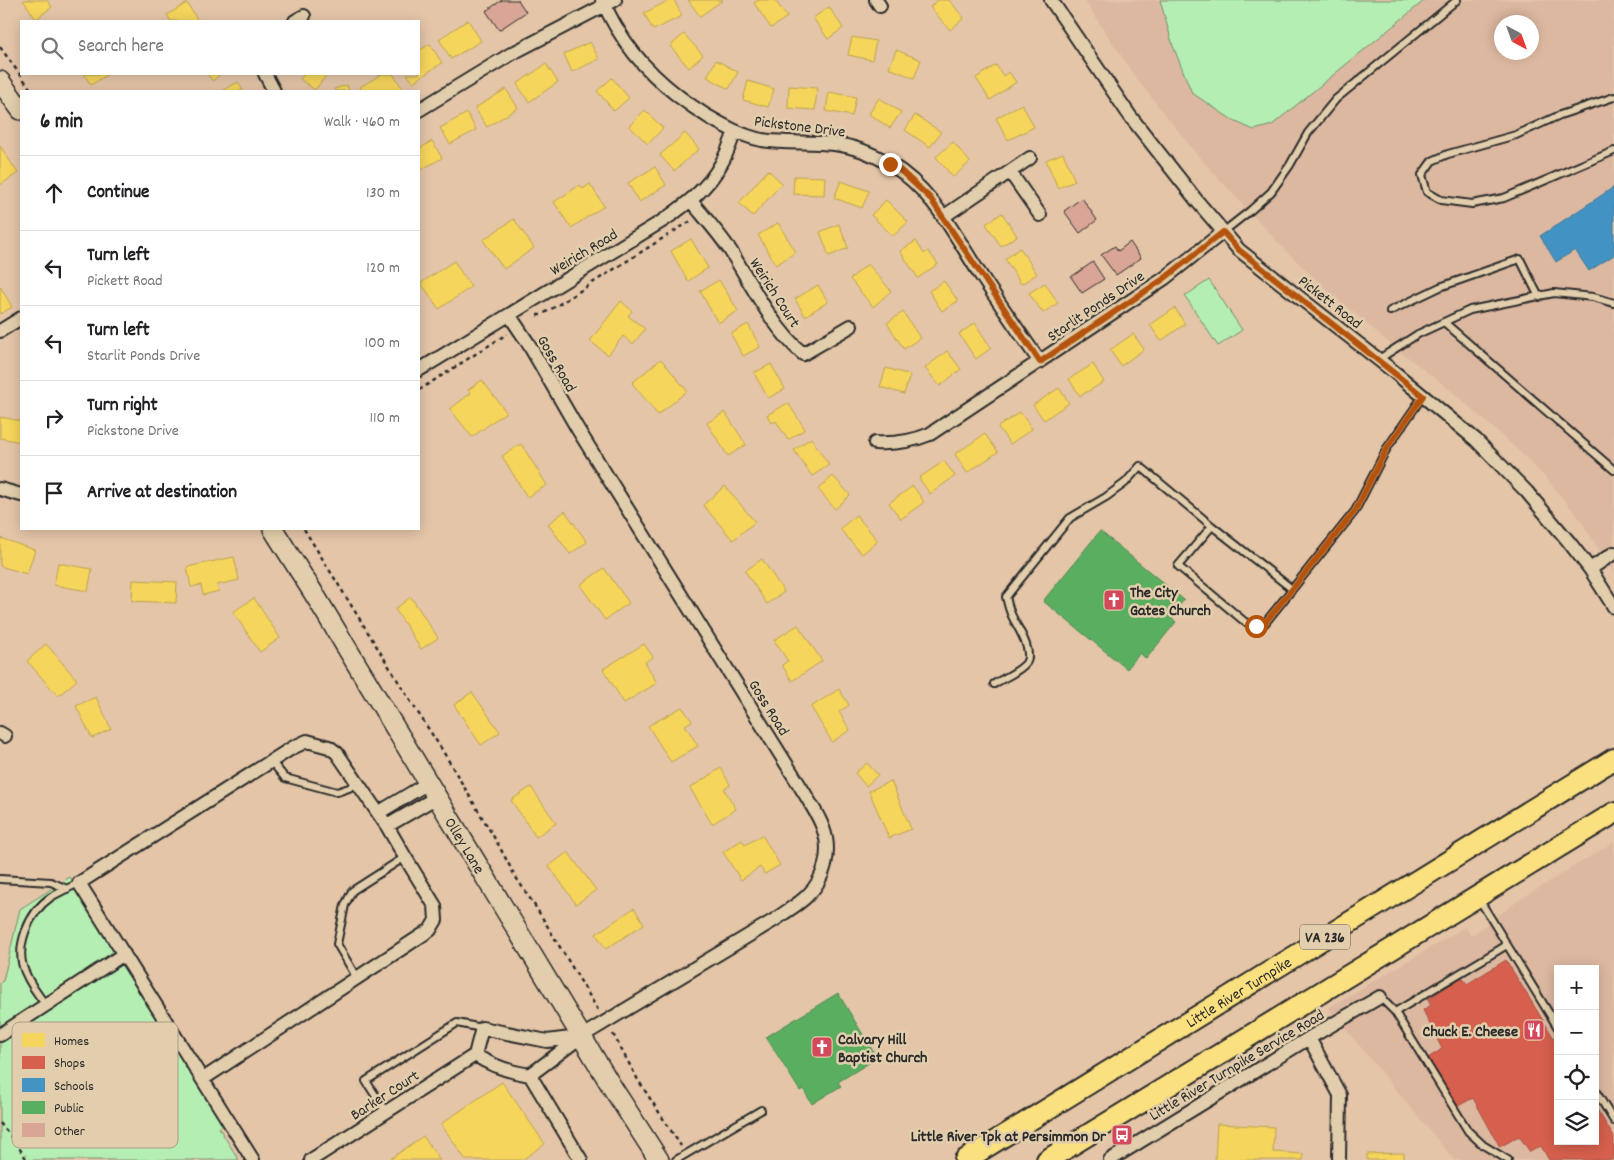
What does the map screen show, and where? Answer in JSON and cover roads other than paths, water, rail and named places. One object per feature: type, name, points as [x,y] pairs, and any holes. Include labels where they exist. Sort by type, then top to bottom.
[{"type":"main road","points":[[0,81],[20,109]]},
{"type":"main road","name":"Olley Lane","points":[[274,530],[612,1087],[660,1160]]},
{"type":"main road","name":"Little River Turnpike","points":[[966,1160],[1614,759]]},
{"type":"main road","name":"VA 236","points":[[1049,1160],[1614,813]]},
{"type":"street","name":"Pickett Road","points":[[1051,0],[1130,116],[1239,250],[1378,359],[1476,440],[1527,492],[1590,570],[1614,607]]},
{"type":"street","points":[[420,109],[511,54],[607,2]]},
{"type":"street","name":"Pickstone Drive","points":[[607,2],[618,31],[636,55],[652,73],[688,104],[735,131],[761,140],[834,144],[852,147],[890,164],[913,182],[930,198],[1040,362]]},
{"type":"street","points":[[266,75],[273,90]]},
{"type":"street","name":"Weirich Road","points":[[420,369],[510,316],[691,202],[721,164],[735,131]]},
{"type":"street","points":[[943,218],[1030,158]]},
{"type":"street","points":[[1010,172],[1040,215]]},
{"type":"street","name":"Weirich Court","points":[[691,202],[729,248],[780,332],[803,354],[851,326]]},
{"type":"street","name":"Starlit Ponds Drive","points":[[874,443],[893,444],[916,440],[930,434],[1165,278],[1223,232]]},
{"type":"street","name":"Goss Road","points":[[510,316],[528,343],[577,428],[805,794],[823,827],[826,839],[827,852],[824,869],[818,882],[801,902],[582,1036]]},
{"type":"street","points":[[0,331],[20,319]]},
{"type":"street","points":[[0,489],[20,495]]},
{"type":"street","points":[[1590,570],[1614,552]]},
{"type":"street","points":[[167,1022],[79,883],[292,748],[307,741],[329,746],[337,753],[387,826],[435,906],[436,920],[430,930],[203,1078]]},
{"type":"street","points":[[378,813],[433,790]]},
{"type":"street","points":[[387,826],[433,790]]},
{"type":"street","points":[[20,1022],[124,954]]},
{"type":"street","name":"Little River Turnpike Service Road","points":[[1110,1160],[1309,1038],[1380,997]]},
{"type":"street","points":[[0,1035],[12,1027]]},
{"type":"street","points":[[482,1028],[547,1041],[582,1036],[530,1075],[508,1071],[475,1055],[482,1028]]},
{"type":"street","points":[[1309,1038],[1340,1095],[1339,1160]]},
{"type":"street","points":[[178,1039],[253,1160]]},
{"type":"street","name":"Barker Court","points":[[311,1160],[475,1055]]},
{"type":"street","points":[[530,1075],[581,1160]]},
{"type":"lane","points":[[1223,232],[1271,192],[1290,165],[1308,133],[1336,99],[1457,0]]},
{"type":"lane","points":[[1614,97],[1560,115],[1516,135],[1448,154],[1432,161],[1422,175],[1427,192],[1441,200],[1472,204],[1504,198],[1614,151]]},
{"type":"lane","points":[[1390,311],[1440,287],[1520,259],[1538,297]]},
{"type":"lane","points":[[1378,359],[1418,334],[1470,310],[1554,293],[1593,297],[1614,303]]},
{"type":"lane","points":[[1444,322],[1614,470]]},
{"type":"lane","points":[[1212,526],[1178,566],[1245,622],[1256,626],[1265,623],[1355,511],[1387,448],[1423,396]]},
{"type":"lane","points":[[994,684],[1027,662],[1028,655],[1027,646],[1012,616],[1006,597],[1070,518],[1119,488],[1140,466],[1292,589]]},
{"type":"lane","points":[[271,761],[285,778],[328,790],[337,792],[358,783]]},
{"type":"lane","points":[[357,978],[337,944],[345,905],[352,891],[405,857]]},
{"type":"lane","points":[[0,879],[50,882],[67,889]]},
{"type":"lane","points":[[46,1005],[24,971],[21,953],[24,936],[30,919],[40,906],[51,897],[79,883]]},
{"type":"lane","points":[[1476,896],[1554,1021]]},
{"type":"lane","points":[[1395,1012],[1507,945]]},
{"type":"lane","points":[[1380,997],[1395,1012],[1468,1131],[1483,1145],[1508,1160]]},
{"type":"lane","points":[[386,1112],[366,1081],[457,1023],[482,1028]]},
{"type":"lane","points":[[1599,1097],[1614,1121]]},
{"type":"lane","points":[[676,1160],[760,1110]]},
{"type":"place","name":"The City Gates Church","points":[[1114,600]]},
{"type":"place","name":"Chuck E. Cheese","points":[[1534,1030]]},
{"type":"place","name":"Calvary Hill Baptist Church","points":[[822,1047]]},
{"type":"place","name":"Little River Tpk at Persimmon Dr","points":[[1122,1135]]}]
